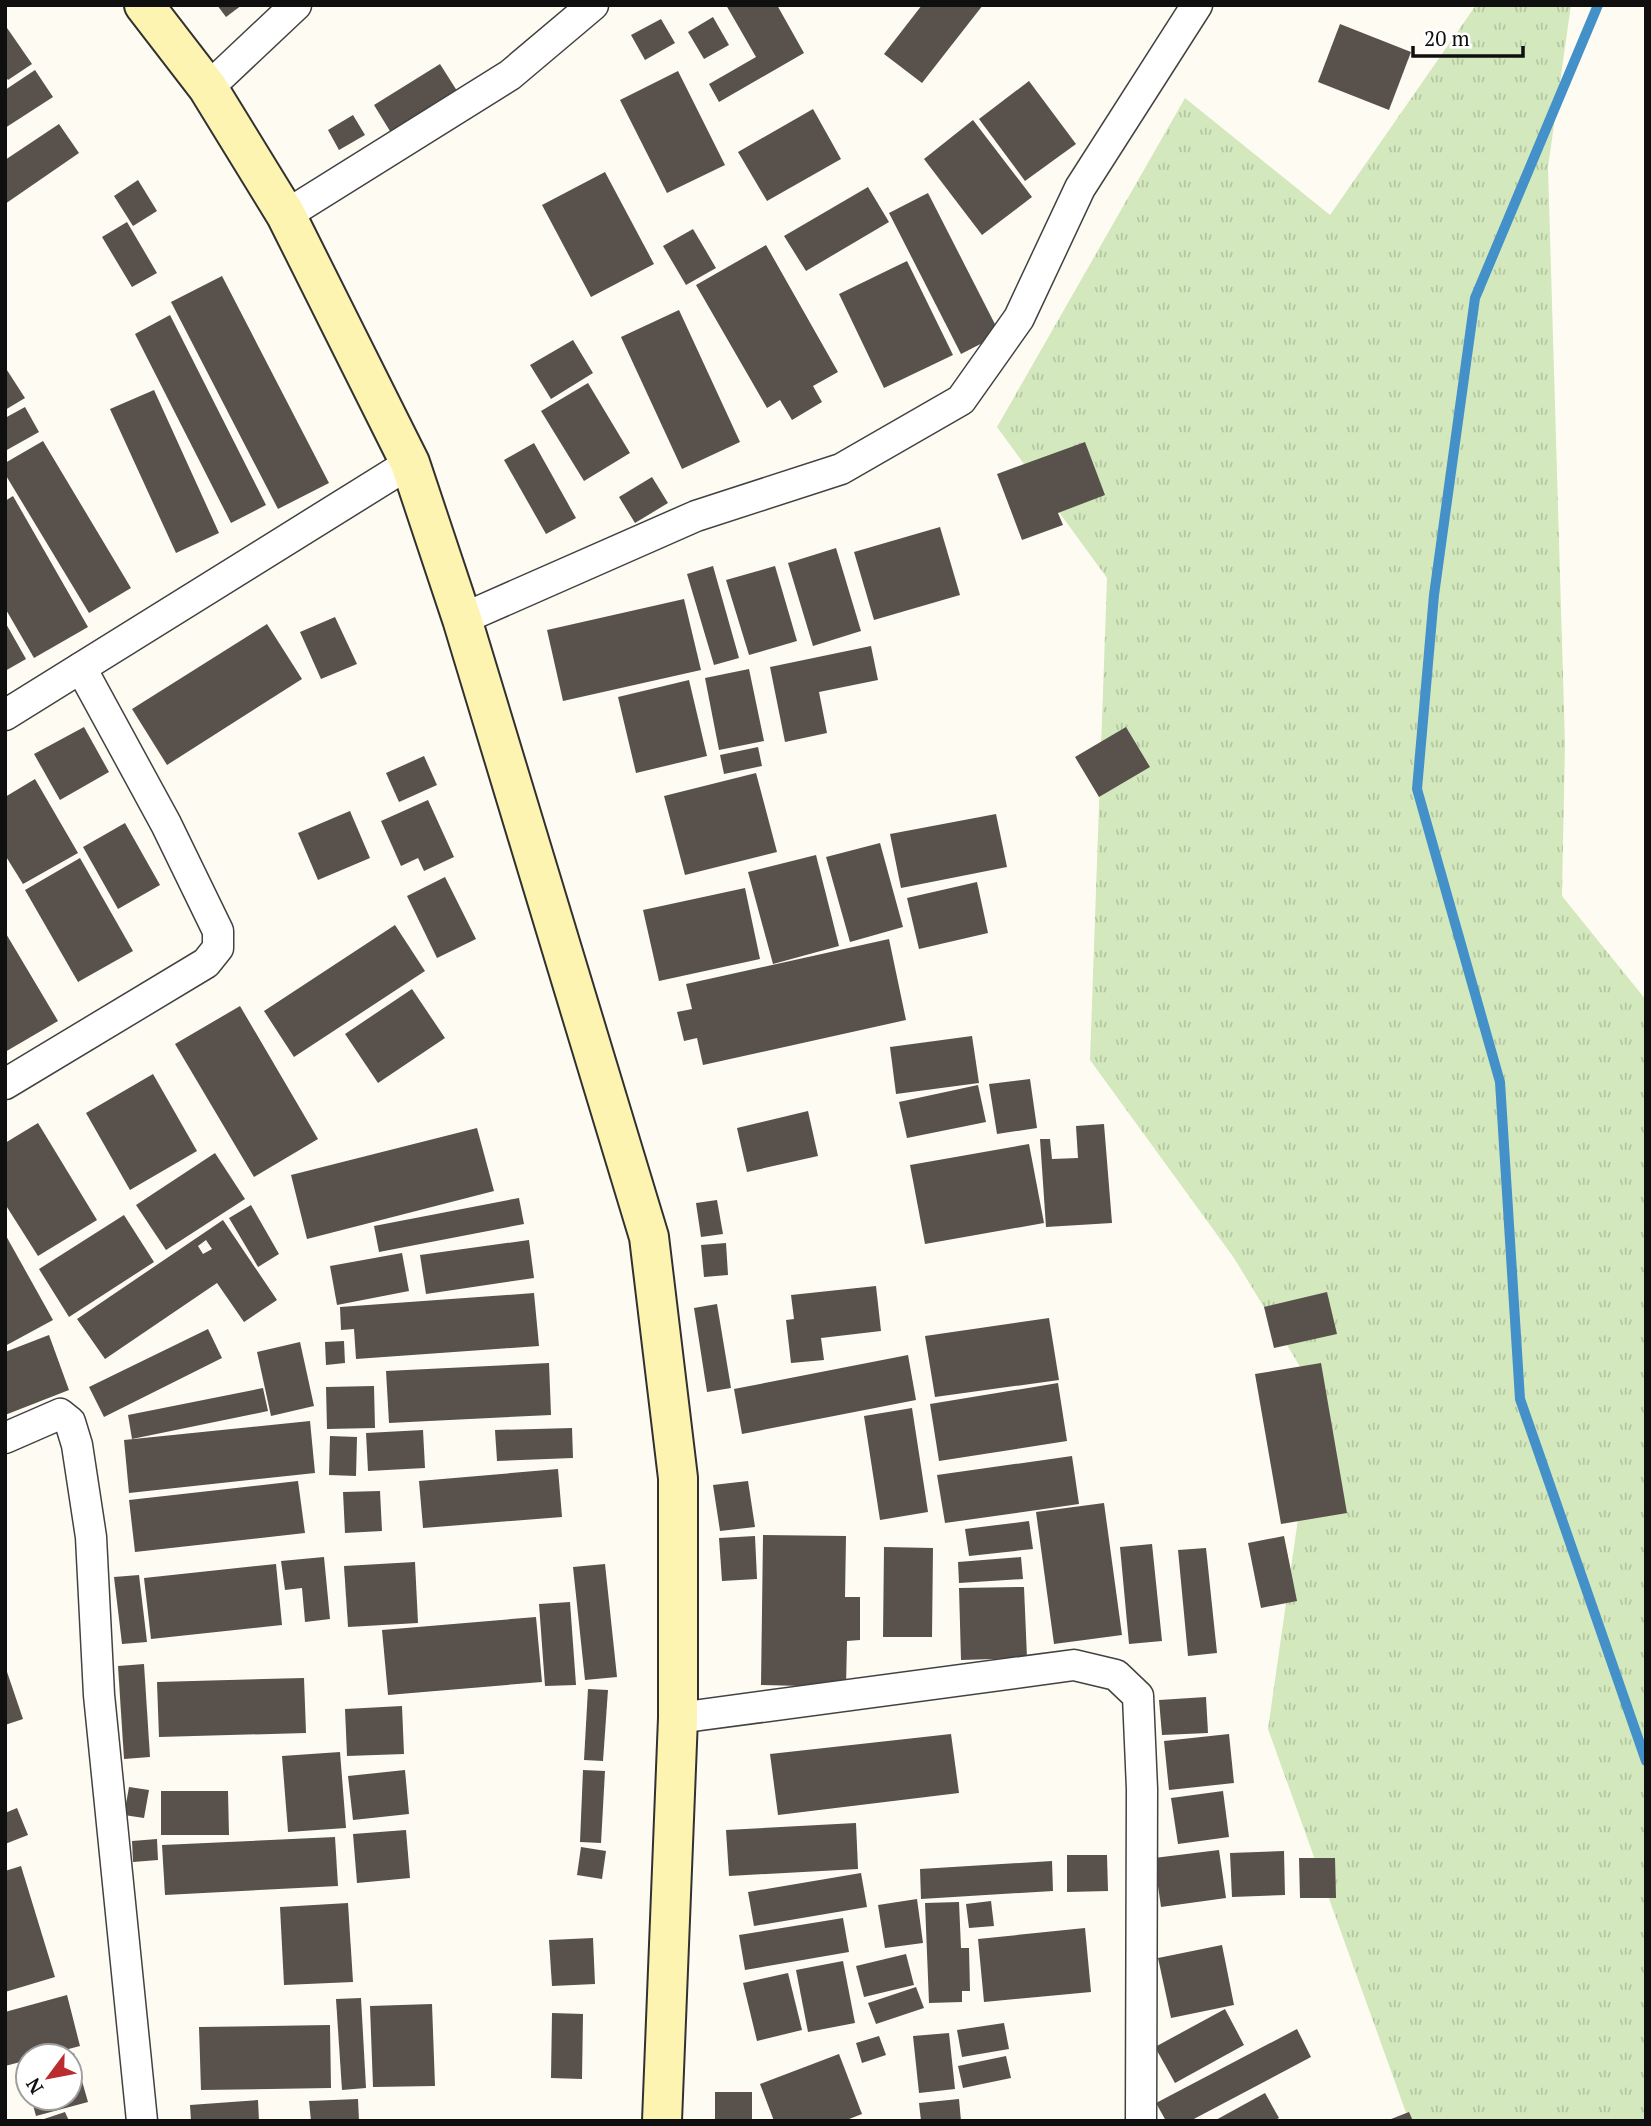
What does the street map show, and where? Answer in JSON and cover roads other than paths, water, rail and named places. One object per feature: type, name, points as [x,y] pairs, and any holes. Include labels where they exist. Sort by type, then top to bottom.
[{"type":"street","points":[[144,5],[208,88],[286,215],[410,463],[462,619],[649,1237],[678,1478],[678,1718],[662,2121]]},
{"type":"street","points":[[208,88],[296,5]]},
{"type":"street","points":[[286,215],[510,75],[593,5]]},
{"type":"street","points":[[462,619],[696,516],[841,468],[961,400],[1019,318],[1080,188],[1197,5]]},
{"type":"street","points":[[5,715],[410,463]]},
{"type":"street","points":[[5,1084],[206,962],[218,948],[218,931],[166,824],[81,668]]},
{"type":"street","points":[[5,1438],[60,1414],[70,1422],[77,1445],[91,1537],[99,1695],[142,2121]]},
{"type":"street","points":[[678,1718],[1074,1665],[1116,1675],[1138,1696],[1142,1789],[1141,2121]]},
{"type":"waterway","points":[[1598,5],[1475,298],[1434,595],[1417,789],[1500,1082],[1520,1399],[1646,1761]]}]
